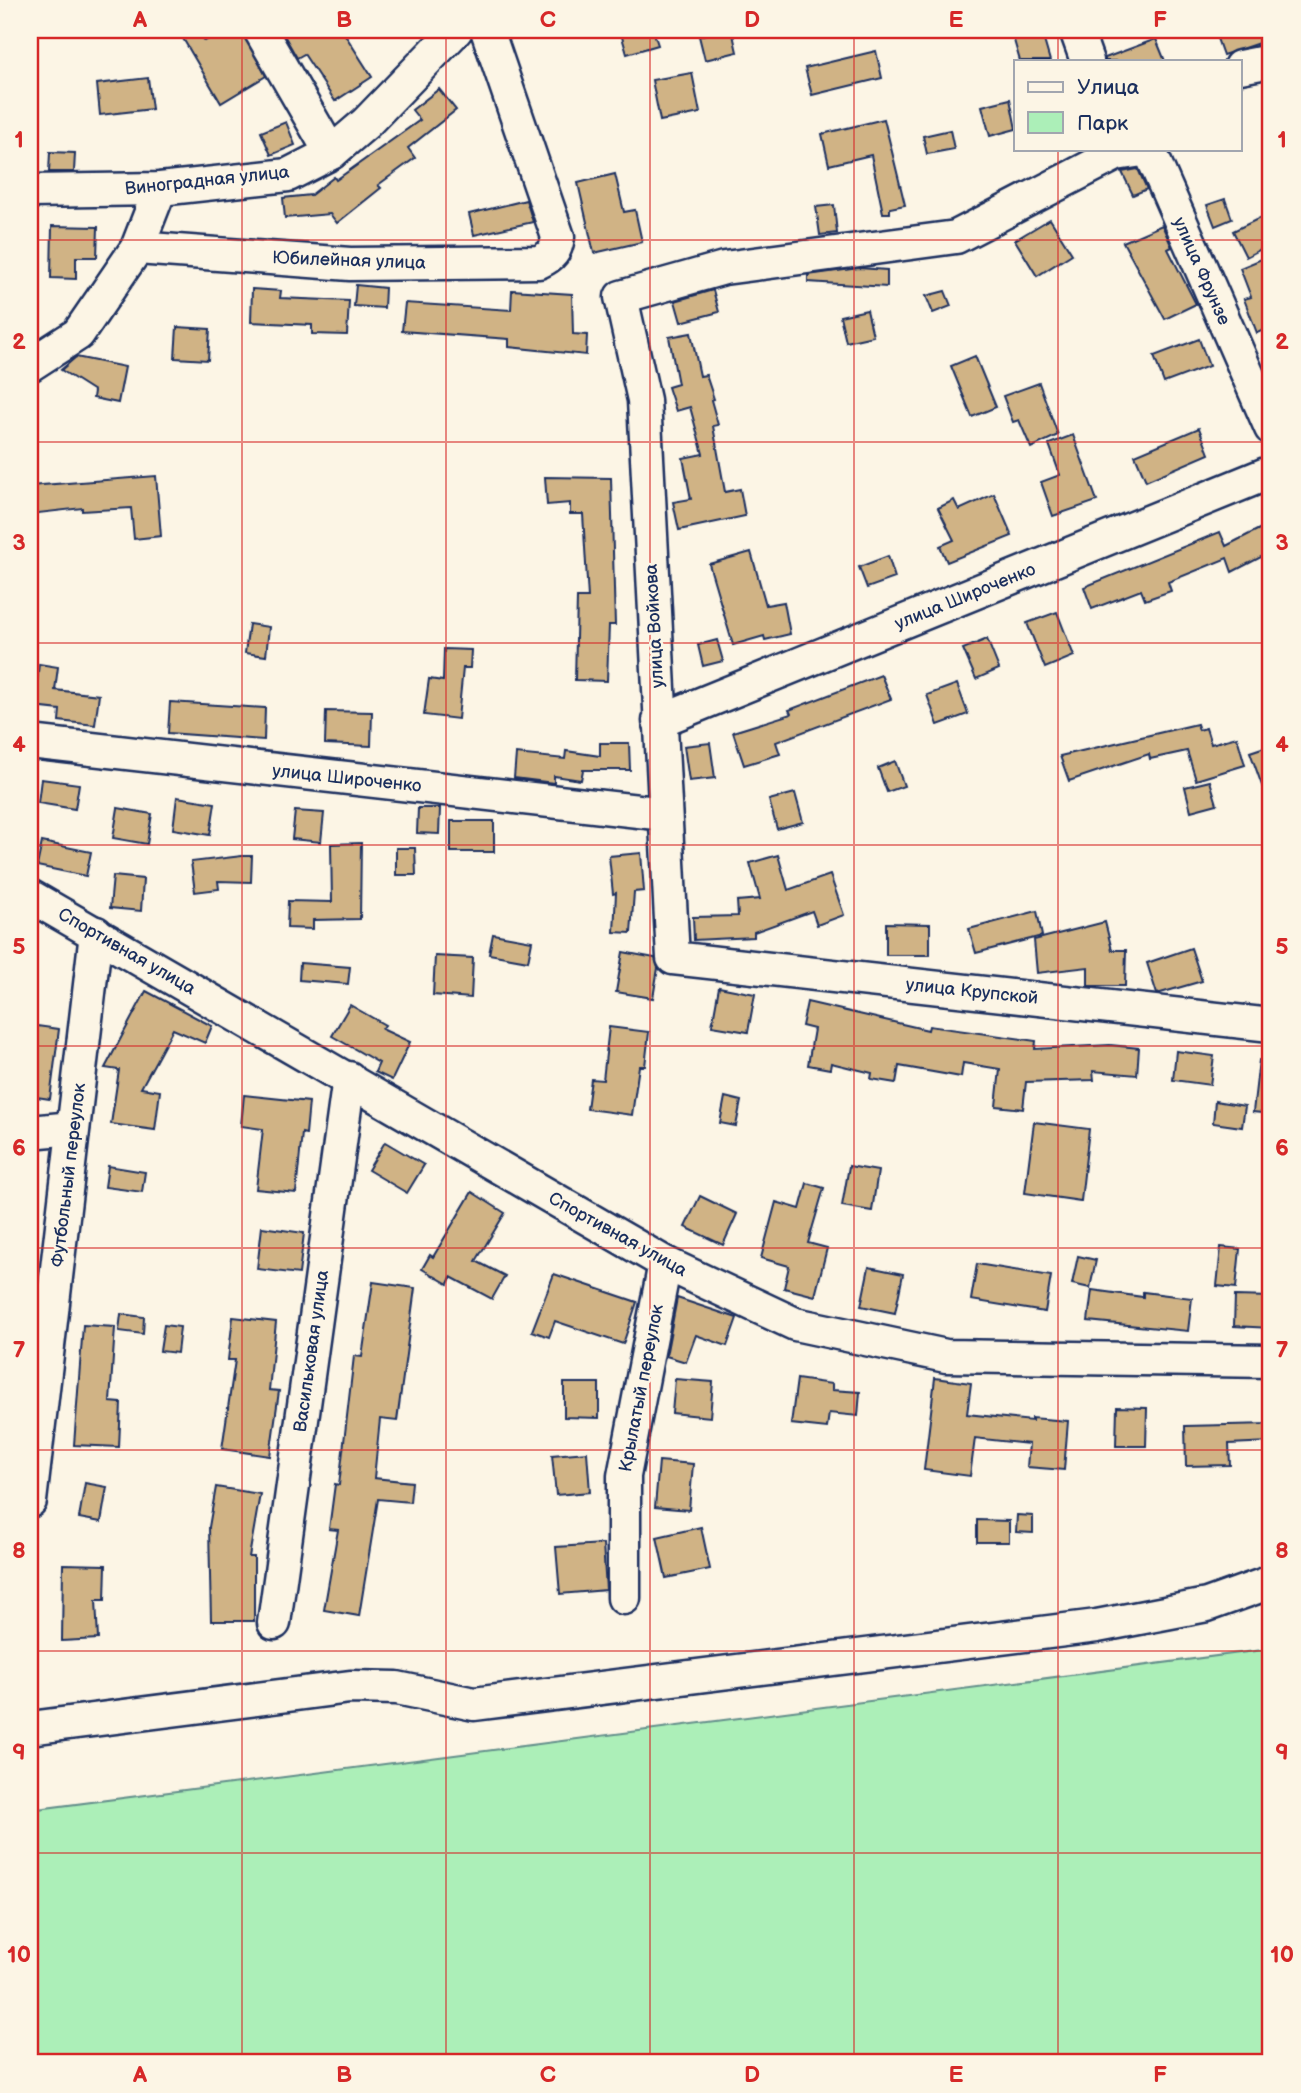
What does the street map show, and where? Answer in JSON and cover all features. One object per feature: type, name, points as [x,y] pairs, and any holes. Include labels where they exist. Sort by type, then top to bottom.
[{"type":"street","points":[[260,30],[331,153]]},
{"type":"street","name":"Виноградная улица","points":[[30,191],[159,189],[288,175],[331,153],[366,123],[456,30]]},
{"type":"street","name":"Юбилейная улица","points":[[137,247],[349,264],[539,262],[556,250],[558,237],[487,30]]},
{"type":"street","points":[[1076,30],[1087,60]]},
{"type":"street","points":[[1242,67],[1271,61]]},
{"type":"street","name":"улица Фрунзе","points":[[1115,152],[1138,150]]},
{"type":"street","name":"улица Фрунзе","points":[[1149,150],[1271,428]]},
{"type":"street","name":"улица Войкова","points":[[673,958],[644,400],[621,297],[724,268],[956,237],[1115,152]]},
{"type":"street","points":[[30,365],[78,334],[137,247],[159,189]]},
{"type":"street","name":"улица Широченко","points":[[659,721],[1271,472]]},
{"type":"street","name":"улица Широченко","points":[[30,742],[665,814]]},
{"type":"street","name":"Спортивная улица","points":[[30,896],[665,1263],[795,1324],[946,1356],[1271,1361]]},
{"type":"street","name":"Футбольный переулок","points":[[30,1501],[36,1398],[73,1128],[96,933]]},
{"type":"street","name":"улица Крупской","points":[[673,958],[1271,1025]]},
{"type":"street","name":"Васильковая улица","points":[[274,1623],[349,1079]]},
{"type":"street","points":[[30,1132],[73,1128]]},
{"type":"street","name":"Крылатый переулок","points":[[624,1598],[624,1476],[665,1263]]},
{"type":"street","points":[[30,1728],[350,1687],[397,1688],[474,1704],[1097,1626],[1207,1605],[1271,1582]]},
{"type":"green space","points":[[1271,1649],[1271,2063],[30,2063],[30,1810]]},
{"type":"building","points":[[178,30],[197,30],[205,41],[225,30],[242,30],[266,76],[221,103]]},
{"type":"building","points":[[281,30],[342,30],[372,77],[335,101],[304,54],[297,58]]},
{"type":"building","points":[[620,30],[653,30],[658,45],[627,54]]},
{"type":"building","points":[[732,30],[737,52],[705,60],[699,36]]},
{"type":"building","points":[[1011,30],[1041,30],[1050,60],[1020,60]]},
{"type":"building","points":[[1214,30],[1271,30],[1271,39],[1223,55]]},
{"type":"building","points":[[1156,39],[1165,60],[1105,60]]},
{"type":"building","points":[[876,51],[882,78],[812,95],[805,68]]},
{"type":"building","points":[[692,73],[700,113],[660,121],[652,80]]},
{"type":"building","points":[[148,78],[152,109],[100,115],[97,84]]},
{"type":"building","points":[[439,89],[456,110],[408,148],[415,158],[378,185],[381,188],[337,223],[330,214],[285,218],[283,198],[311,195],[334,177],[336,180],[420,120],[412,110]]},
{"type":"building","points":[[1010,99],[1014,130],[990,136],[982,106]]},
{"type":"building","points":[[884,119],[905,205],[890,208],[890,213],[883,213],[871,155],[829,165],[822,134]]},
{"type":"building","points":[[286,122],[295,145],[271,155],[261,132]]},
{"type":"building","points":[[950,130],[954,149],[927,154],[923,136]]},
{"type":"building","points":[[50,152],[75,153],[74,172],[49,172]]},
{"type":"building","points":[[1138,169],[1147,189],[1133,195],[1122,172]]},
{"type":"building","points":[[615,174],[624,212],[635,210],[642,242],[594,253],[578,183]]},
{"type":"building","points":[[1225,199],[1232,219],[1215,226],[1207,205]]},
{"type":"building","points":[[526,200],[533,222],[474,235],[469,214]]},
{"type":"building","points":[[834,205],[837,233],[820,235],[816,207]]},
{"type":"building","points":[[1266,215],[1271,225],[1271,244],[1246,257],[1233,231]]},
{"type":"building","points":[[1050,219],[1072,254],[1037,276],[1015,240]]},
{"type":"building","points":[[1162,225],[1172,247],[1168,249],[1196,304],[1165,319],[1123,242]]},
{"type":"building","points":[[52,226],[98,227],[97,257],[76,257],[76,279],[51,278]]},
{"type":"building","points":[[1264,258],[1271,277],[1271,327],[1257,333],[1244,299],[1251,297],[1240,268]]},
{"type":"building","points":[[859,268],[887,270],[887,287],[808,282],[808,275]]},
{"type":"building","points":[[356,285],[385,288],[384,308],[354,306]]},
{"type":"building","points":[[252,289],[281,291],[280,298],[349,301],[347,335],[312,334],[312,325],[251,322]]},
{"type":"building","points":[[512,290],[572,294],[573,334],[587,335],[586,355],[509,347],[509,339],[402,331],[405,303],[511,310]]},
{"type":"building","points":[[713,290],[719,312],[681,322],[675,301]]},
{"type":"building","points":[[945,291],[951,306],[933,313],[926,296]]},
{"type":"building","points":[[867,310],[873,336],[846,342],[840,316]]},
{"type":"building","points":[[177,327],[210,329],[208,360],[175,358]]},
{"type":"building","points":[[691,333],[700,376],[706,375],[714,399],[711,400],[718,425],[713,426],[725,492],[740,489],[745,516],[679,530],[673,502],[691,499],[683,458],[703,454],[690,407],[676,411],[668,387],[678,384],[669,337]]},
{"type":"building","points":[[1199,339],[1209,366],[1164,383],[1154,356]]},
{"type":"building","points":[[975,356],[996,407],[972,417],[951,366]]},
{"type":"building","points":[[76,357],[125,367],[118,403],[93,398],[94,391],[61,370]]},
{"type":"building","points":[[1039,383],[1058,435],[1031,448],[1019,420],[1013,422],[1003,396]]},
{"type":"building","points":[[1199,428],[1209,454],[1146,481],[1135,455]]},
{"type":"building","points":[[1073,435],[1097,501],[1053,516],[1041,482],[1060,475],[1049,444]]},
{"type":"building","points":[[156,476],[161,536],[134,539],[131,508],[82,511],[82,508],[30,514],[30,486]]},
{"type":"building","points":[[545,477],[611,478],[615,625],[609,625],[607,681],[575,680],[577,598],[588,598],[583,514],[570,514],[570,503],[547,505]]},
{"type":"building","points":[[994,494],[1012,536],[947,562],[940,546],[954,540],[938,508],[954,500],[959,510]]},
{"type":"building","points":[[1271,523],[1271,552],[1232,572],[1227,558],[1168,582],[1171,591],[1145,600],[1141,590],[1092,609],[1084,587],[1220,532],[1226,546]]},
{"type":"building","points":[[751,552],[766,605],[784,602],[790,634],[765,640],[764,636],[733,645],[709,564]]},
{"type":"building","points":[[888,556],[895,578],[867,588],[859,567]]},
{"type":"building","points":[[1057,612],[1074,656],[1045,668],[1027,623]]},
{"type":"building","points":[[249,624],[269,627],[266,656],[245,653]]},
{"type":"building","points":[[987,639],[999,669],[976,679],[963,649]]},
{"type":"building","points":[[717,640],[723,661],[703,666],[698,645]]},
{"type":"building","points":[[444,649],[471,650],[470,668],[463,668],[458,719],[424,715],[429,679],[443,681]]},
{"type":"building","points":[[39,664],[58,667],[55,690],[99,695],[95,725],[59,721],[60,710],[34,707]]},
{"type":"building","points":[[881,675],[891,699],[776,742],[780,754],[744,765],[733,732],[791,714],[789,710]]},
{"type":"building","points":[[957,684],[968,714],[938,725],[927,695]]},
{"type":"building","points":[[170,702],[265,708],[264,740],[168,733]]},
{"type":"building","points":[[326,711],[372,712],[371,746],[325,744]]},
{"type":"building","points":[[1197,724],[1199,730],[1206,728],[1211,744],[1237,737],[1245,765],[1196,780],[1187,751],[1150,759],[1149,754],[1069,781],[1060,756]]},
{"type":"building","points":[[600,743],[629,743],[630,770],[583,770],[581,780],[554,776],[554,783],[514,778],[516,754],[565,759],[566,751],[600,756]]},
{"type":"building","points":[[710,743],[715,778],[689,781],[684,746]]},
{"type":"building","points":[[1271,745],[1271,804],[1269,805],[1250,752]]},
{"type":"building","points":[[895,761],[904,786],[887,792],[878,768]]},
{"type":"building","points":[[41,779],[79,784],[75,809],[38,803]]},
{"type":"building","points":[[1210,781],[1217,804],[1191,811],[1185,787]]},
{"type":"building","points":[[795,793],[803,822],[777,829],[769,800]]},
{"type":"building","points":[[177,797],[215,803],[210,835],[173,829]]},
{"type":"building","points":[[118,808],[152,814],[147,844],[113,838]]},
{"type":"building","points":[[418,808],[440,808],[439,834],[417,833]]},
{"type":"building","points":[[295,811],[324,813],[321,842],[292,839]]},
{"type":"building","points":[[451,821],[494,821],[494,852],[451,852]]},
{"type":"building","points":[[42,842],[91,852],[86,876],[37,866]]},
{"type":"building","points":[[361,843],[360,919],[313,920],[313,929],[287,928],[288,901],[332,902],[331,844]]},
{"type":"building","points":[[396,848],[415,848],[416,875],[396,875]]},
{"type":"building","points":[[641,853],[644,891],[634,892],[631,933],[614,932],[616,893],[613,894],[609,856]]},
{"type":"building","points":[[778,855],[788,890],[830,875],[844,915],[817,925],[812,911],[754,932],[754,937],[694,940],[693,917],[738,916],[737,901],[760,899],[750,863]]},
{"type":"building","points":[[252,856],[251,882],[218,881],[219,889],[195,892],[191,862]]},
{"type":"building","points":[[113,876],[143,879],[141,911],[110,908]]},
{"type":"building","points":[[1037,911],[1042,936],[976,953],[969,929]]},
{"type":"building","points":[[1105,922],[1112,950],[1126,950],[1125,986],[1088,986],[1088,967],[1037,973],[1034,940]]},
{"type":"building","points":[[886,923],[930,924],[930,955],[886,955]]},
{"type":"building","points":[[493,934],[532,941],[528,961],[489,954]]},
{"type":"building","points":[[1191,948],[1202,981],[1157,994],[1147,963]]},
{"type":"building","points":[[623,952],[655,958],[658,968],[653,998],[616,992]]},
{"type":"building","points":[[435,956],[473,958],[471,998],[433,995]]},
{"type":"building","points":[[300,963],[350,967],[348,984],[299,980]]},
{"type":"building","points":[[719,987],[755,994],[748,1032],[712,1026]]},
{"type":"building","points":[[146,991],[212,1026],[205,1043],[173,1029],[141,1088],[160,1091],[155,1130],[111,1124],[119,1070],[105,1068]]},
{"type":"building","points":[[807,1002],[928,1030],[929,1026],[1036,1041],[1035,1049],[1110,1045],[1139,1048],[1137,1075],[1093,1071],[1094,1080],[1026,1082],[1023,1109],[996,1106],[1000,1069],[963,1063],[961,1077],[899,1066],[896,1083],[871,1079],[872,1073],[831,1063],[830,1069],[808,1065],[814,1029],[802,1026]]},
{"type":"building","points":[[350,1005],[385,1025],[382,1029],[410,1042],[392,1080],[375,1072],[379,1063],[332,1036]]},
{"type":"building","points":[[30,1025],[59,1029],[50,1099],[30,1096]]},
{"type":"building","points":[[609,1027],[649,1032],[645,1066],[639,1066],[632,1115],[587,1109],[591,1079],[603,1080]]},
{"type":"building","points":[[1176,1051],[1214,1056],[1210,1085],[1173,1080]]},
{"type":"building","points":[[1259,1060],[1271,1061],[1271,1114],[1253,1112]]},
{"type":"building","points":[[244,1095],[309,1102],[306,1134],[302,1133],[296,1193],[256,1189],[263,1129],[241,1126]]},
{"type":"building","points":[[725,1097],[741,1101],[736,1126],[720,1123]]},
{"type":"building","points":[[1215,1101],[1245,1106],[1242,1127],[1213,1123]]},
{"type":"building","points":[[1034,1122],[1089,1129],[1081,1201],[1025,1193]]},
{"type":"building","points":[[385,1142],[424,1165],[407,1193],[368,1170]]},
{"type":"building","points":[[108,1166],[145,1172],[142,1192],[105,1187]]},
{"type":"building","points":[[849,1166],[878,1171],[872,1211],[842,1206]]},
{"type":"building","points":[[807,1183],[824,1188],[808,1243],[827,1248],[815,1296],[784,1288],[789,1266],[761,1258],[776,1202],[800,1209]]},
{"type":"building","points":[[472,1192],[505,1213],[476,1261],[505,1276],[492,1299],[451,1277],[448,1284],[422,1269],[430,1255],[433,1257]]},
{"type":"building","points":[[700,1196],[737,1214],[723,1245],[685,1227]]},
{"type":"building","points":[[262,1227],[304,1233],[299,1274],[257,1269]]},
{"type":"building","points":[[1221,1247],[1240,1249],[1236,1288],[1217,1286]]},
{"type":"building","points":[[1078,1256],[1096,1260],[1090,1288],[1072,1284]]},
{"type":"building","points":[[977,1264],[1051,1276],[1045,1312],[971,1300]]},
{"type":"building","points":[[869,1267],[903,1274],[895,1313],[861,1306]]},
{"type":"building","points":[[554,1274],[637,1302],[623,1344],[555,1321],[549,1337],[532,1331]]},
{"type":"building","points":[[373,1282],[415,1288],[397,1421],[380,1419],[374,1478],[412,1482],[410,1502],[378,1499],[359,1616],[324,1610],[338,1530],[329,1529],[335,1484],[339,1485],[354,1356],[362,1357]]},
{"type":"building","points":[[1092,1290],[1143,1297],[1143,1292],[1192,1298],[1188,1331],[1088,1321]]},
{"type":"building","points":[[1235,1296],[1271,1297],[1271,1328],[1234,1326]]},
{"type":"building","points":[[677,1298],[737,1318],[727,1346],[696,1335],[686,1362],[666,1356]]},
{"type":"building","points":[[121,1314],[144,1317],[143,1334],[119,1331]]},
{"type":"building","points":[[233,1317],[276,1322],[269,1390],[279,1391],[270,1456],[222,1449],[235,1360],[228,1360]]},
{"type":"building","points":[[83,1325],[115,1327],[110,1402],[121,1403],[119,1447],[74,1445]]},
{"type":"building","points":[[164,1325],[180,1327],[177,1353],[160,1351]]},
{"type":"building","points":[[935,1378],[971,1383],[967,1414],[1032,1421],[1032,1418],[1068,1421],[1064,1470],[1027,1467],[1029,1444],[975,1438],[970,1476],[924,1470]]},
{"type":"building","points":[[675,1379],[713,1382],[710,1417],[672,1413]]},
{"type":"building","points":[[797,1379],[832,1384],[832,1390],[860,1392],[858,1416],[829,1413],[827,1428],[791,1424]]},
{"type":"building","points":[[564,1383],[599,1383],[599,1418],[564,1417]]},
{"type":"building","points":[[1117,1407],[1147,1408],[1146,1446],[1116,1446]]},
{"type":"building","points":[[1271,1424],[1271,1442],[1229,1444],[1230,1465],[1186,1466],[1185,1426]]},
{"type":"building","points":[[587,1452],[590,1492],[556,1495],[552,1455]]},
{"type":"building","points":[[659,1461],[693,1464],[689,1510],[655,1507]]},
{"type":"building","points":[[85,1483],[107,1487],[101,1522],[79,1518]]},
{"type":"building","points":[[216,1487],[260,1494],[249,1557],[254,1557],[254,1621],[211,1621],[209,1527]]},
{"type":"building","points":[[1017,1515],[1033,1516],[1033,1533],[1016,1532]]},
{"type":"building","points":[[977,1520],[1009,1521],[1009,1542],[977,1542]]},
{"type":"building","points":[[701,1527],[710,1569],[666,1578],[657,1537]]},
{"type":"building","points":[[603,1544],[606,1590],[560,1594],[556,1547]]},
{"type":"building","points":[[63,1564],[106,1565],[105,1600],[96,1600],[98,1639],[62,1641]]}]
